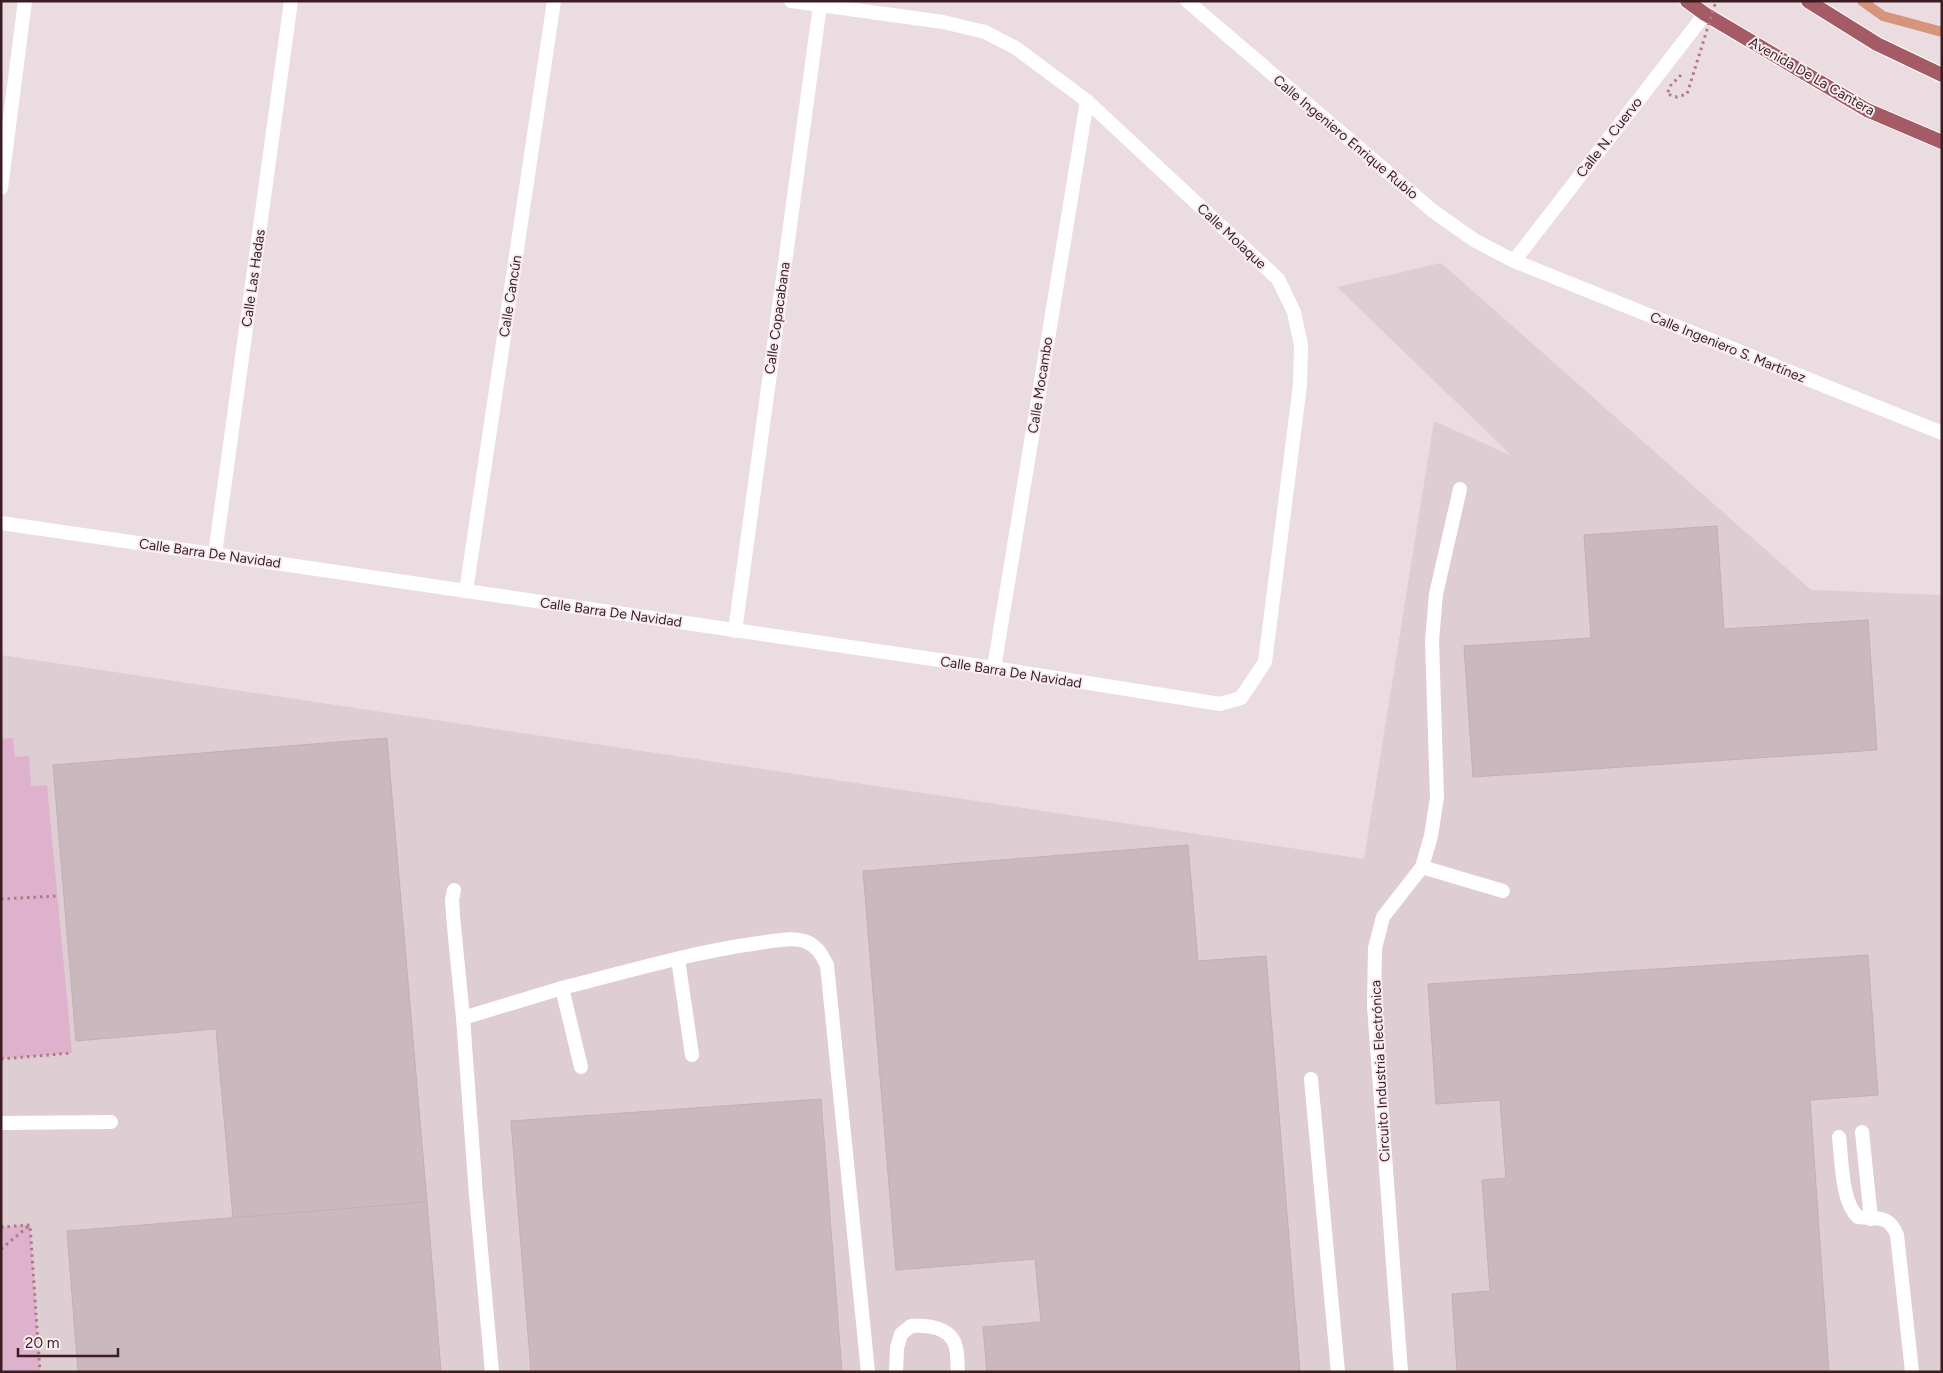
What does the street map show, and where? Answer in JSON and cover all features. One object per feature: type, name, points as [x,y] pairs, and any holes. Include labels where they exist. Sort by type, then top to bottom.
[{"type":"main road","name":"Avenida De La Cantera","points":[[1687,1],[1705,14],[1867,110],[1942,142]]},
{"type":"main road","points":[[1808,1],[1877,44],[1942,75]]},
{"type":"street","points":[[1,188],[25,1]]},
{"type":"street","name":"Calle Las Hadas","points":[[215,554],[291,1]]},
{"type":"street","name":"Calle Cancún","points":[[466,591],[554,1]]},
{"type":"street","name":"Calle Molaque","points":[[791,1],[943,22],[985,32],[1016,48],[1087,101],[1278,279],[1294,312],[1301,345],[1300,385],[1266,662],[1241,698],[1220,704]]},
{"type":"street","name":"Calle Ingeniero Enrique Rubio","points":[[1187,1],[1433,211],[1474,240],[1514,261]]},
{"type":"street","name":"Calle Copacabana","points":[[735,630],[820,5]]},
{"type":"street","name":"Calle N. Cuervo","points":[[1514,261],[1705,14]]},
{"type":"street","name":"Calle Mocambo","points":[[994,668],[1087,101]]},
{"type":"street","name":"Calle Ingeniero S. Martínez","points":[[1514,261],[1942,433]]},
{"type":"street","name":"Circuito Industria Electrónica","points":[[1401,1372],[1374,1006],[1375,948],[1383,917],[1422,867],[1431,836],[1438,797],[1432,641],[1436,594],[1460,489]]},
{"type":"street","name":"Calle Barra De Navidad","points":[[1,522],[994,668],[1220,704]]},
{"type":"street","points":[[1422,867],[1503,891]]},
{"type":"street","points":[[454,890],[452,916],[463,1018],[492,1372]]},
{"type":"street","points":[[463,1018],[562,988],[736,946],[789,939],[813,944],[827,965],[868,1372]]},
{"type":"street","points":[[678,959],[692,1055]]},
{"type":"street","points":[[562,988],[581,1067]]},
{"type":"street","points":[[1311,1079],[1338,1372]]},
{"type":"street","points":[[1,1123],[111,1122]]},
{"type":"street","points":[[1862,1132],[1870,1219]]},
{"type":"street","points":[[1839,1137],[1847,1200],[1852,1212],[1858,1217],[1885,1219],[1893,1224],[1897,1235],[1912,1372]]},
{"type":"street","points":[[896,1372],[897,1348],[902,1334],[910,1326],[923,1325],[938,1328],[949,1334],[956,1346],[958,1372]]},
{"type":"path","points":[[1681,75],[1671,85],[1667,94],[1677,97],[1687,94],[1716,1]]},
{"type":"path","points":[[1,899],[57,896]]},
{"type":"path","points":[[1,1059],[72,1053]]},
{"type":"path","points":[[1,1227],[30,1225]]},
{"type":"path","points":[[1,1248],[30,1225]]},
{"type":"path","points":[[30,1225],[40,1372]]},
{"type":"shaded area","points":[[1441,263],[1811,590],[1942,595],[1942,1372],[1,1372],[1,655],[1364,859],[1434,421],[1512,456],[1337,287]]},
{"type":"shaded area","points":[[13,738],[15,757],[29,756],[31,786],[47,785],[72,1053],[1,1059],[1,739]]},
{"type":"shaded area","points":[[30,1225],[40,1372],[1,1372],[1,1227]]},
{"type":"building","points":[[1717,526],[1724,629],[1868,620],[1877,750],[1473,777],[1464,646],[1591,638],[1584,535]]},
{"type":"building","points":[[387,738],[427,1202],[233,1218],[216,1029],[76,1041],[53,765]]},
{"type":"building","points":[[1188,845],[1198,961],[1266,956],[1300,1372],[987,1372],[983,1327],[1041,1322],[1035,1259],[896,1270],[863,871]]},
{"type":"building","points":[[1868,955],[1878,1095],[1810,1100],[1829,1372],[1457,1372],[1452,1294],[1490,1291],[1482,1180],[1506,1178],[1500,1100],[1436,1104],[1428,984]]},
{"type":"building","points":[[821,1099],[842,1372],[531,1372],[511,1121]]},
{"type":"building","points":[[427,1202],[441,1372],[78,1372],[67,1231]]},
{"type":"waterway","points":[[1862,1],[1883,16],[1942,32]]}]
